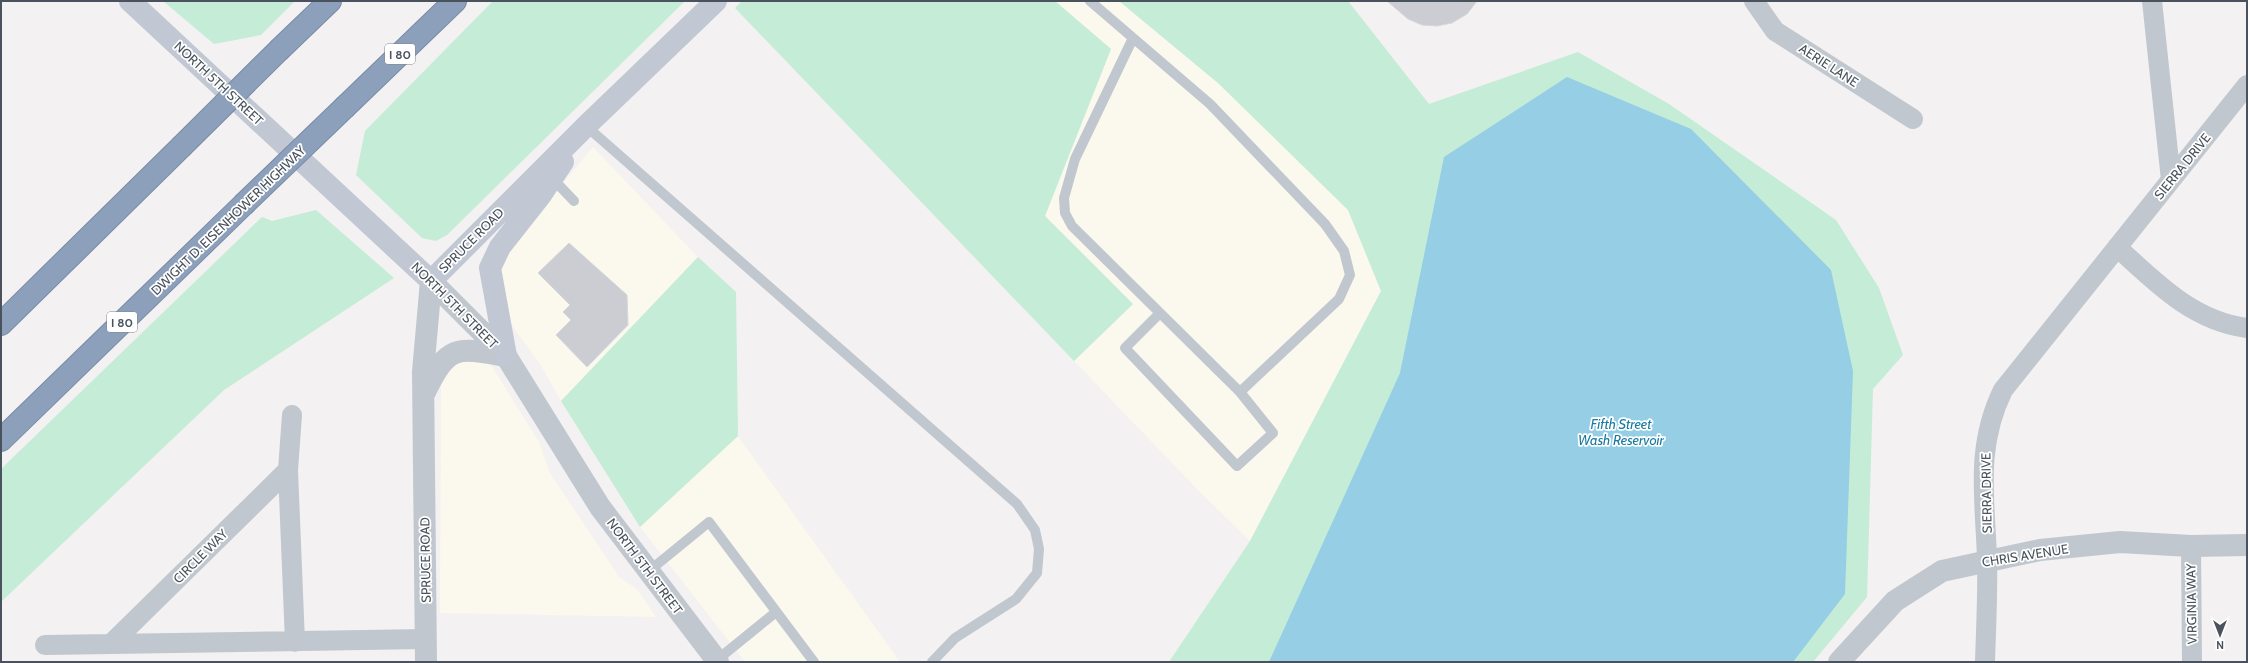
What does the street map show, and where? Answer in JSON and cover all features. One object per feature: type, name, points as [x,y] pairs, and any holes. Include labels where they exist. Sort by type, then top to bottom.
[{"type":"highway","points":[[1,324],[330,1]]},
{"type":"highway","name":"DWIGHT D. EISENHOWER HIGHWAY","points":[[1,440],[455,1]]},
{"type":"main road","name":"NORTH 5TH STREET","points":[[130,1],[431,281]]},
{"type":"main road","name":"SPRUCE ROAD","points":[[431,281],[586,126],[716,1]]},
{"type":"main road","points":[[506,356],[490,268],[500,247],[552,178],[586,126]]},
{"type":"street","name":"AERIE LANE","points":[[1754,1],[1774,31],[1913,119]]},
{"type":"street","points":[[2152,1],[2171,180]]},
{"type":"street","name":"SIERRA DRIVE","points":[[1985,662],[1987,560],[1983,464],[1987,430],[2003,390],[2247,85]]},
{"type":"street","points":[[2117,247],[2170,295],[2200,315],[2235,327],[2247,328]]},
{"type":"street","name":"NORTH 5TH STREET","points":[[431,281],[506,356],[600,507],[718,661]]},
{"type":"street","name":"SPRUCE ROAD","points":[[426,662],[424,395],[426,326],[431,281]]},
{"type":"street","points":[[424,395],[436,369],[448,356],[469,350],[506,356]]},
{"type":"street","points":[[292,415],[288,470],[295,642]]},
{"type":"street","name":"CIRCLE WAY","points":[[113,642],[288,470]]},
{"type":"street","name":"CHRIS AVENUE","points":[[1839,662],[1895,601],[1942,571],[1987,560],[2040,550],[2120,542],[2191,546],[2247,544]]},
{"type":"street","name":"VIRGINIA WAY","points":[[2191,546],[2192,662]]},
{"type":"street","points":[[45,645],[113,642],[295,642],[426,639]]},
{"type":"lane","points":[[1090,1],[1210,104],[1325,224],[1344,251],[1350,275],[1339,299],[1240,392]]},
{"type":"lane","points":[[1133,38],[1075,159],[1064,198],[1065,213],[1072,226],[1240,392],[1273,433],[1237,466],[1125,348],[1160,313]]},
{"type":"lane","points":[[586,126],[1006,494],[1017,504],[1035,530],[1039,549],[1037,573],[1016,599],[956,638],[932,662]]},
{"type":"lane","points":[[552,178],[574,201]]},
{"type":"lane","points":[[649,571],[709,522],[814,662]]},
{"type":"lane","points":[[718,661],[776,612]]},
{"type":"shaded area","points":[[1055,1],[1119,1],[1218,83],[1348,210],[1381,291],[1250,541],[1199,491],[1074,361],[1133,304],[1045,216],[1111,49]]},
{"type":"shaded area","points":[[593,147],[698,257],[561,401],[540,364],[508,320],[499,277],[503,261],[513,243]]},
{"type":"shaded area","points":[[461,356],[490,363],[539,442],[550,473],[620,578],[637,589],[656,617],[440,613],[441,377]]},
{"type":"shaded area","points":[[738,436],[900,662],[745,662],[640,527]]},
{"type":"green space","points":[[163,1],[295,1],[261,35],[214,44]]},
{"type":"green space","points":[[493,1],[685,1],[447,235],[436,241],[422,238],[356,175],[365,131]]},
{"type":"green space","points":[[742,1],[1055,1],[1111,49],[1045,216],[1133,304],[1074,361],[735,8]]},
{"type":"green space","name":"Fifth Street Wash Reservoir","points":[[1119,1],[1348,1],[1429,104],[1578,52],[1669,104],[1836,220],[1879,288],[1903,355],[1873,389],[1867,597],[1813,662],[1169,662],[1250,541],[1381,291],[1348,210],[1218,83]]},
{"type":"green space","points":[[316,210],[394,278],[224,390],[1,602],[1,469],[262,217],[272,221]]},
{"type":"green space","points":[[698,257],[736,292],[738,436],[640,527],[561,401]]},
{"type":"water","name":"Fifth Street Wash Reservoir","points":[[1567,77],[1691,129],[1831,270],[1853,371],[1845,594],[1793,662],[1269,662],[1400,373],[1444,157]]},
{"type":"building","points":[[1387,1],[1477,1],[1467,14],[1452,23],[1437,26],[1422,25],[1408,19]]},
{"type":"building","points":[[569,243],[627,295],[628,325],[587,367],[556,335],[571,320],[563,312],[570,305],[538,273]]}]
